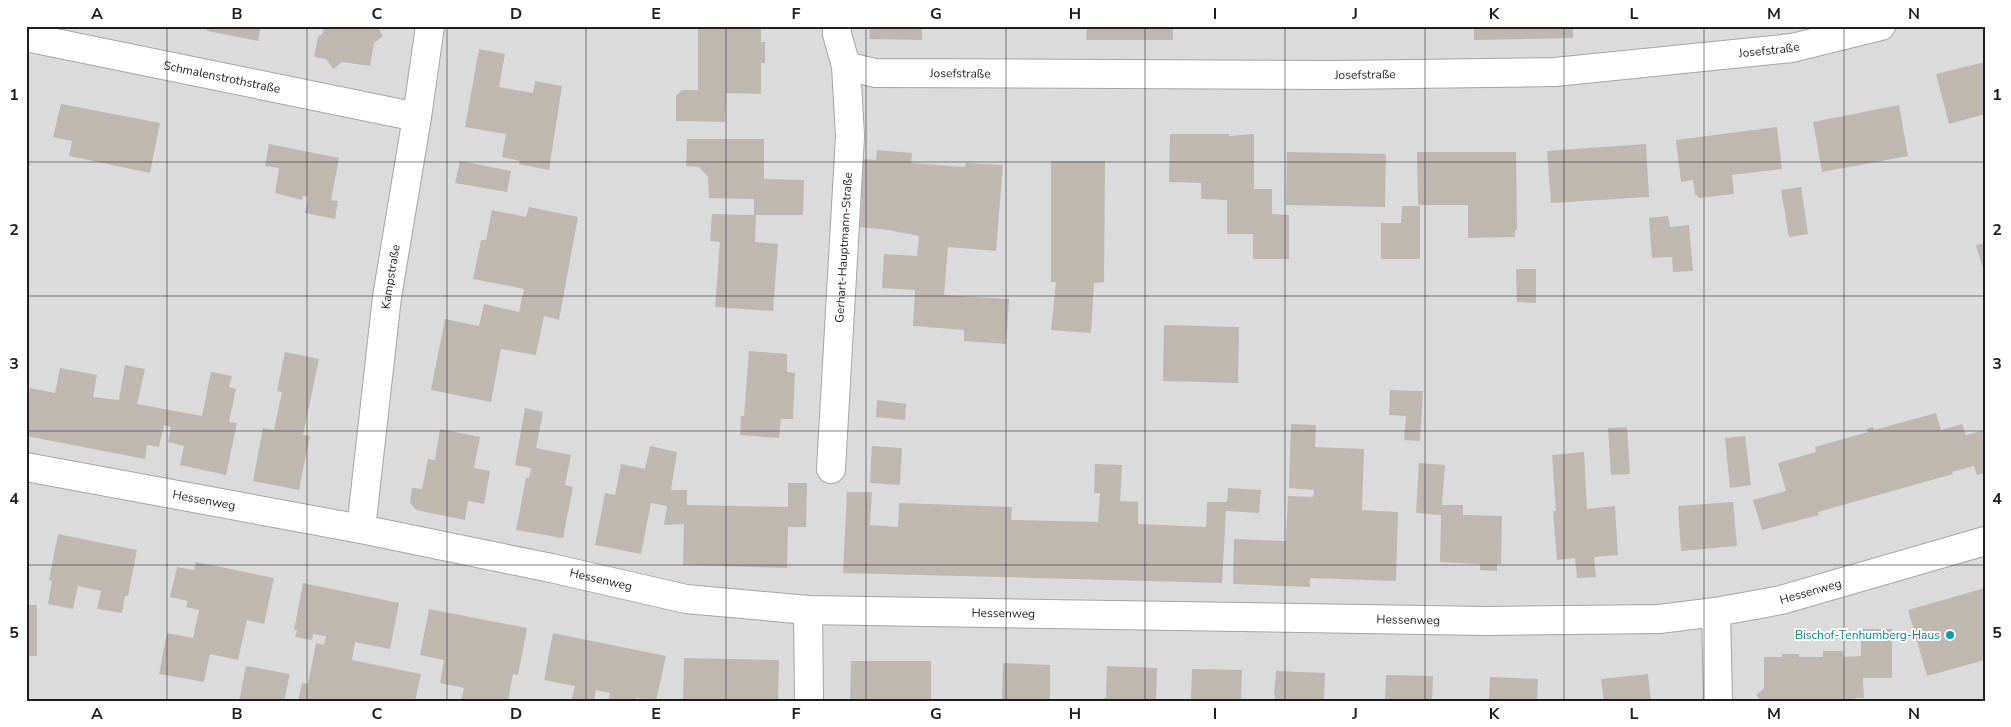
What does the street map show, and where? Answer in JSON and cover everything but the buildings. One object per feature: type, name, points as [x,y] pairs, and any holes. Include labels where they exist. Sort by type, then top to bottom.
[{"type":"street","name":"Kampstraße","points":[[361,530],[387,297],[430,26]]},
{"type":"street","name":"Gerhart-Hauptmann-Straße","points":[[831,469],[850,136],[846,66],[837,34],[837,26]]},
{"type":"street","name":"Josefstraße","points":[[846,66],[875,73],[1336,75],[1555,72],[1792,48],[1881,26]]},
{"type":"street","name":"Schmalenstrothstraße","points":[[26,37],[417,117]]},
{"type":"street","name":"Hessenweg","points":[[26,467],[361,530],[551,568],[686,599],[808,610],[1486,621],[1659,619],[1716,612],[1781,600],[1985,541]]},
{"type":"street","points":[[808,610],[809,701]]},
{"type":"street","points":[[1716,612],[1718,701]]},
{"type":"shaded area","points":[[26,26],[1985,26],[1985,701],[26,701]]},
{"type":"place","name":"Bischof-Tenhumberg-Haus","points":[[1950,635]]}]
